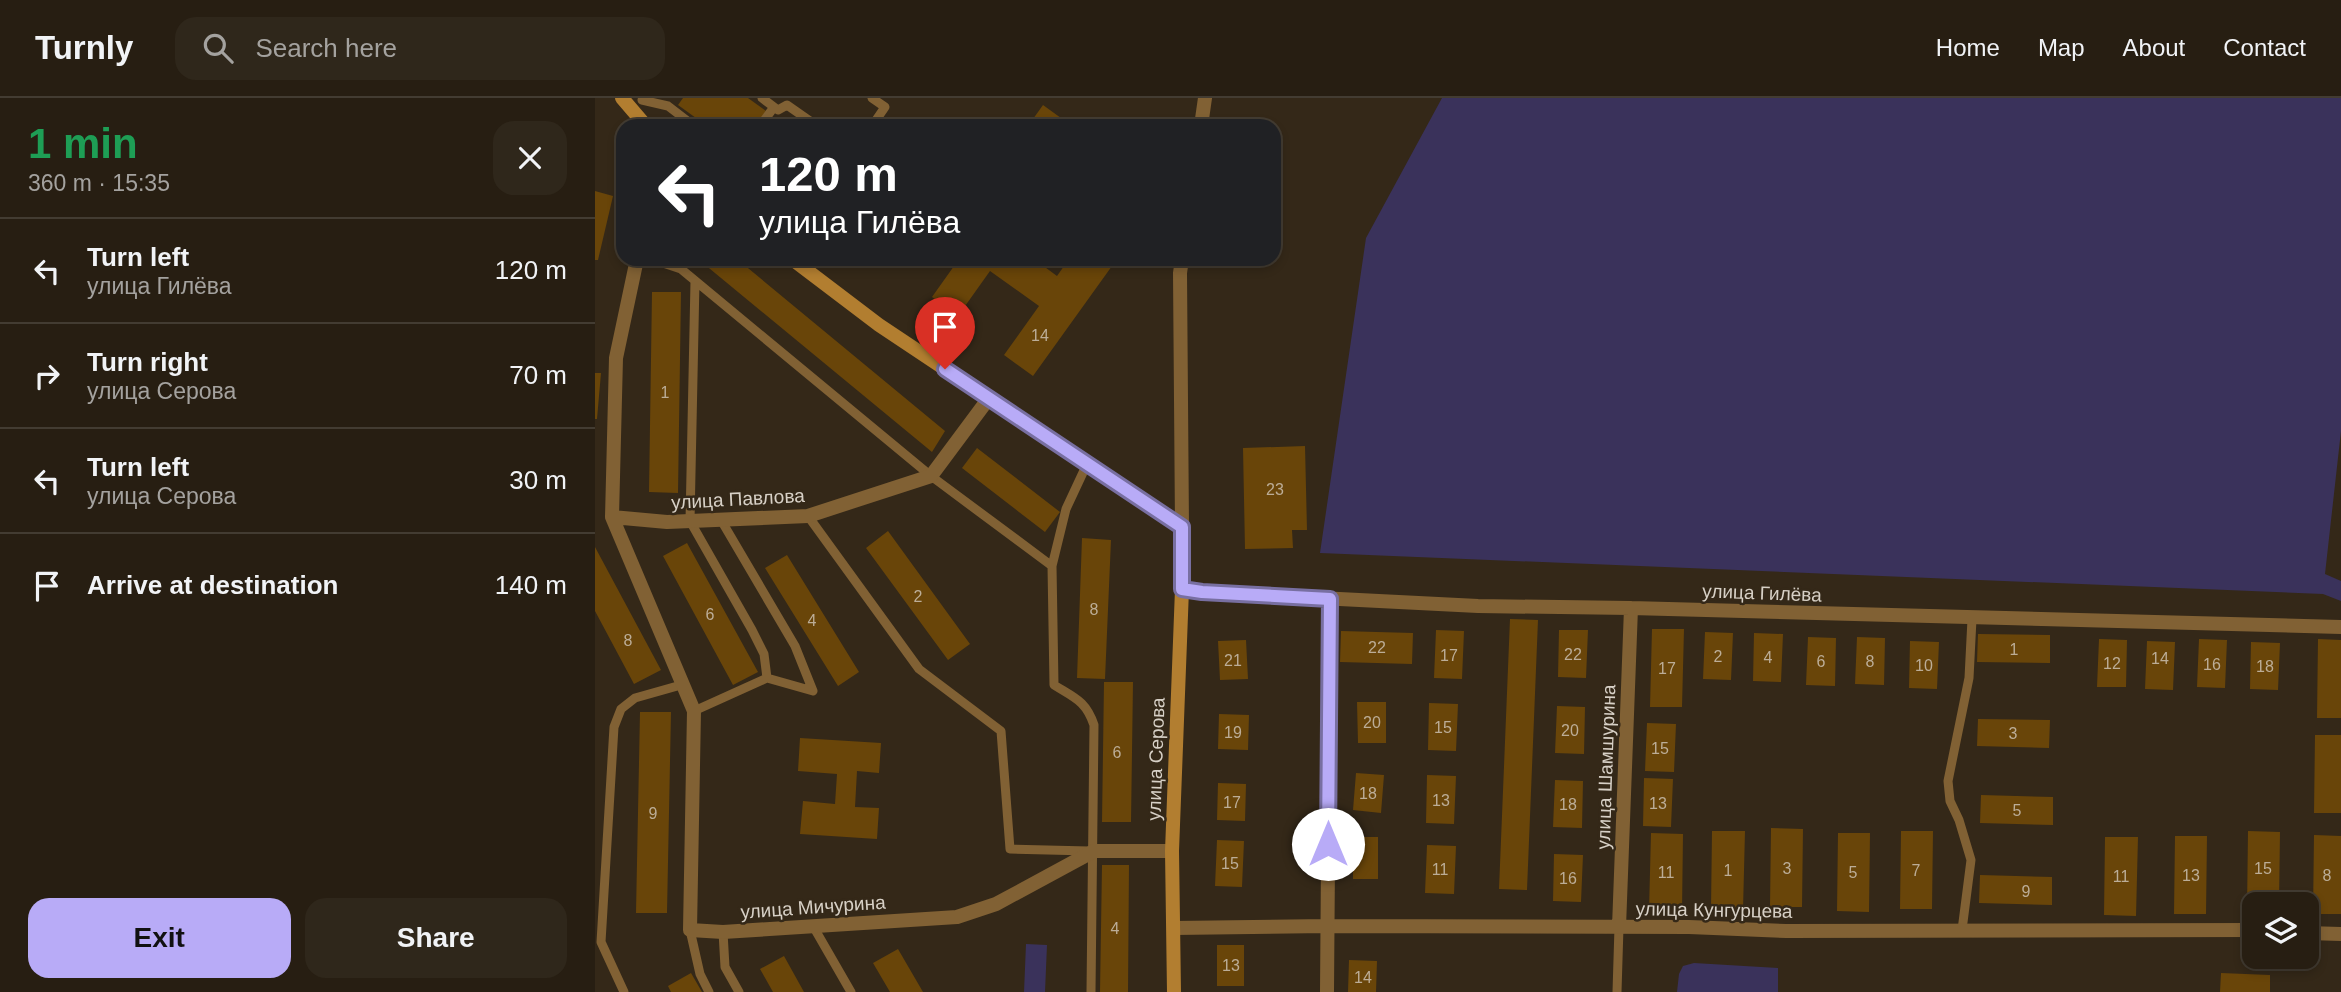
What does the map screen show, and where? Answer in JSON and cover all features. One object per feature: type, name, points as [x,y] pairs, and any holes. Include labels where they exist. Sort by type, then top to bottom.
[{"type":"main road","points":[[622,98],[640,103]]},
{"type":"main road","points":[[801,266],[879,325],[1182,527]]},
{"type":"main road","name":"улица Серова","points":[[1174,992],[1172,851],[1182,527]]},
{"type":"street","points":[[1202,119],[1205,98]]},
{"type":"street","points":[[636,266],[616,358],[612,517],[694,711],[690,930]]},
{"type":"street","name":"улица Серова","points":[[1181,266],[1182,527]]},
{"type":"street","points":[[931,476],[989,398]]},
{"type":"street","name":"улица Павлова","points":[[612,517],[667,522],[808,516],[931,476]]},
{"type":"street","name":"улица Гилёва","points":[[1182,589],[1478,606],[2341,627]]},
{"type":"street","points":[[1327,992],[1330,599]]},
{"type":"street","name":"улица Шамшурина","points":[[1619,927],[1631,608]]},
{"type":"street","name":"улица Мичурина","points":[[690,930],[723,932],[957,917],[996,904],[1094,851],[1172,851]]},
{"type":"street","name":"улица Кунгурцева","points":[[1174,928],[1327,926],[1619,927],[1786,931],[2242,930]]},
{"type":"street","points":[[2319,933],[2341,934]]},
{"type":"lane","points":[[762,98],[778,110],[790,102],[809,119]]},
{"type":"lane","points":[[872,98],[885,107],[877,119]]},
{"type":"lane","points":[[640,103],[668,106],[685,119]]},
{"type":"lane","points":[[765,119],[774,107]]},
{"type":"lane","points":[[672,266],[681,269],[931,476],[1052,566]]},
{"type":"lane","points":[[695,281],[690,521],[764,654],[767,678]]},
{"type":"lane","points":[[1087,464],[1066,509],[1052,566],[1054,685],[1089,709],[1094,725],[1091,992]]},
{"type":"lane","points":[[808,516],[919,669],[1001,731],[1010,849],[1094,851]]},
{"type":"lane","points":[[694,711],[767,678],[813,691],[795,646],[721,520]]},
{"type":"lane","points":[[1962,930],[1972,860],[1950,801],[1948,781],[1969,678],[1972,618]]},
{"type":"lane","points":[[624,992],[601,942],[614,727],[621,709],[635,698],[681,685]]},
{"type":"lane","points":[[813,926],[851,992]]},
{"type":"lane","points":[[1617,992],[1619,927]]},
{"type":"lane","points":[[690,930],[699,974],[709,992]]},
{"type":"lane","points":[[723,932],[725,967],[739,992]]},
{"type":"shaded area","points":[[1442,98],[2341,98],[2341,431],[2325,574],[2341,581],[2341,601],[2323,594],[1320,553],[1366,238]]},
{"type":"shaded area","points":[[1026,944],[1047,945],[1045,992],[1024,992]]},
{"type":"shaded area","points":[[1694,963],[1778,968],[1778,992],[1677,992],[1683,966]]},
{"type":"building","points":[[683,98],[748,98],[766,111],[760,119],[697,119],[678,105]]},
{"type":"building","points":[[1043,105],[1062,119],[1033,119]]},
{"type":"building","points":[[595,191],[613,196],[598,260],[595,260]]},
{"type":"building","points":[[706,266],[745,266],[945,431],[932,452]]},
{"type":"building","points":[[954,266],[1043,266],[1057,276],[1064,266],[1112,266],[1033,376],[1004,355],[1039,306],[990,271],[958,316],[932,297]]},
{"type":"building","points":[[652,292],[681,292],[678,493],[649,492]]},
{"type":"building","points":[[595,373],[601,373],[597,419],[595,419]]},
{"type":"building","points":[[1305,446],[1307,530],[1292,530],[1293,548],[1245,549],[1243,448]]},
{"type":"building","points":[[977,448],[1060,512],[1045,532],[962,468]]},
{"type":"building","points":[[888,531],[970,644],[948,660],[866,548]]},
{"type":"building","points":[[1082,538],[1111,540],[1105,679],[1077,678]]},
{"type":"building","points":[[687,543],[758,672],[733,685],[663,556]]},
{"type":"building","points":[[595,547],[661,670],[634,684],[595,611]]},
{"type":"building","points":[[787,555],[859,672],[838,686],[765,568]]},
{"type":"building","points":[[1510,619],[1538,620],[1527,890],[1499,889]]},
{"type":"building","points":[[1652,629],[1684,629],[1682,707],[1650,707]]},
{"type":"building","points":[[1436,630],[1464,631],[1462,679],[1434,678]]},
{"type":"building","points":[[1559,630],[1588,630],[1586,678],[1558,677]]},
{"type":"building","points":[[1341,631],[1413,633],[1412,664],[1340,662]]},
{"type":"building","points":[[1705,632],[1733,633],[1731,680],[1703,679]]},
{"type":"building","points":[[1754,633],[1783,634],[1781,682],[1753,681]]},
{"type":"building","points":[[1978,634],[2050,635],[2050,663],[1977,662]]},
{"type":"building","points":[[1808,637],[1836,638],[1835,686],[1806,685]]},
{"type":"building","points":[[1857,637],[1885,638],[1884,685],[1855,684]]},
{"type":"building","points":[[2099,639],[2127,640],[2126,687],[2097,687]]},
{"type":"building","points":[[2199,639],[2227,640],[2225,688],[2197,687]]},
{"type":"building","points":[[2318,639],[2341,640],[2341,718],[2317,718]]},
{"type":"building","points":[[1246,640],[1248,679],[1220,680],[1218,641]]},
{"type":"building","points":[[1910,641],[1939,642],[1937,689],[1909,688]]},
{"type":"building","points":[[2147,641],[2175,642],[2173,690],[2145,689]]},
{"type":"building","points":[[2251,642],[2280,643],[2278,690],[2250,689]]},
{"type":"building","points":[[1104,682],[1133,682],[1131,822],[1102,822]]},
{"type":"building","points":[[1357,702],[1386,702],[1386,743],[1358,743]]},
{"type":"building","points":[[1429,703],[1458,704],[1456,751],[1428,750]]},
{"type":"building","points":[[1557,706],[1585,707],[1584,754],[1555,753]]},
{"type":"building","points":[[640,712],[671,712],[667,913],[636,913]]},
{"type":"building","points":[[1219,714],[1249,715],[1248,750],[1218,749]]},
{"type":"building","points":[[1978,719],[2050,720],[2049,748],[1977,746]]},
{"type":"building","points":[[1647,723],[1676,724],[1674,772],[1645,771]]},
{"type":"building","points":[[2315,735],[2341,735],[2341,813],[2314,813]]},
{"type":"building","points":[[800,738],[881,743],[879,773],[857,771],[855,807],[879,808],[877,839],[800,834],[803,801],[835,804],[837,774],[798,771]]},
{"type":"building","points":[[1356,773],[1384,775],[1381,813],[1353,810]]},
{"type":"building","points":[[1427,775],[1456,776],[1454,824],[1426,823]]},
{"type":"building","points":[[1644,778],[1673,779],[1671,827],[1643,826]]},
{"type":"building","points":[[1555,780],[1583,781],[1582,828],[1553,827]]},
{"type":"building","points":[[1218,783],[1246,784],[1245,821],[1217,820]]},
{"type":"building","points":[[1981,795],[2053,797],[2053,825],[1980,823]]},
{"type":"building","points":[[1771,828],[1803,829],[1802,907],[1770,907]]},
{"type":"building","points":[[1712,831],[1745,831],[1743,910],[1711,909]]},
{"type":"building","points":[[1901,831],[1933,831],[1932,909],[1900,909]]},
{"type":"building","points":[[2248,831],[2280,832],[2279,892],[2247,892]]},
{"type":"building","points":[[1651,833],[1683,834],[1682,912],[1649,911]]},
{"type":"building","points":[[1838,833],[1870,833],[1869,912],[1837,911]]},
{"type":"building","points":[[2314,835],[2341,836],[2341,914],[2319,914],[2319,892],[2313,892]]},
{"type":"building","points":[[2175,836],[2207,836],[2206,914],[2174,914]]},
{"type":"building","points":[[1353,837],[1378,837],[1378,879],[1353,879]]},
{"type":"building","points":[[2105,837],[2138,837],[2136,916],[2104,915]]},
{"type":"building","points":[[1217,840],[1244,841],[1242,887],[1215,886]]},
{"type":"building","points":[[1427,845],[1456,846],[1454,894],[1425,893]]},
{"type":"building","points":[[1554,854],[1583,855],[1581,902],[1553,901]]},
{"type":"building","points":[[1102,865],[1129,865],[1128,992],[1100,992]]},
{"type":"building","points":[[1980,875],[2052,877],[2052,905],[1979,903]]},
{"type":"building","points":[[1217,945],[1244,945],[1244,986],[1217,986]]},
{"type":"building","points":[[898,949],[923,992],[890,992],[873,963]]},
{"type":"building","points":[[784,956],[804,992],[773,992],[760,969]]},
{"type":"building","points":[[1349,960],[1377,961],[1376,992],[1348,992]]},
{"type":"building","points":[[691,973],[702,992],[671,992],[668,986]]},
{"type":"building","points":[[2221,973],[2270,975],[2270,992],[2220,992]]},
{"type":"route","points":[[945,369],[1182,527],[1182,589],[1330,599],[1328,844]]}]
